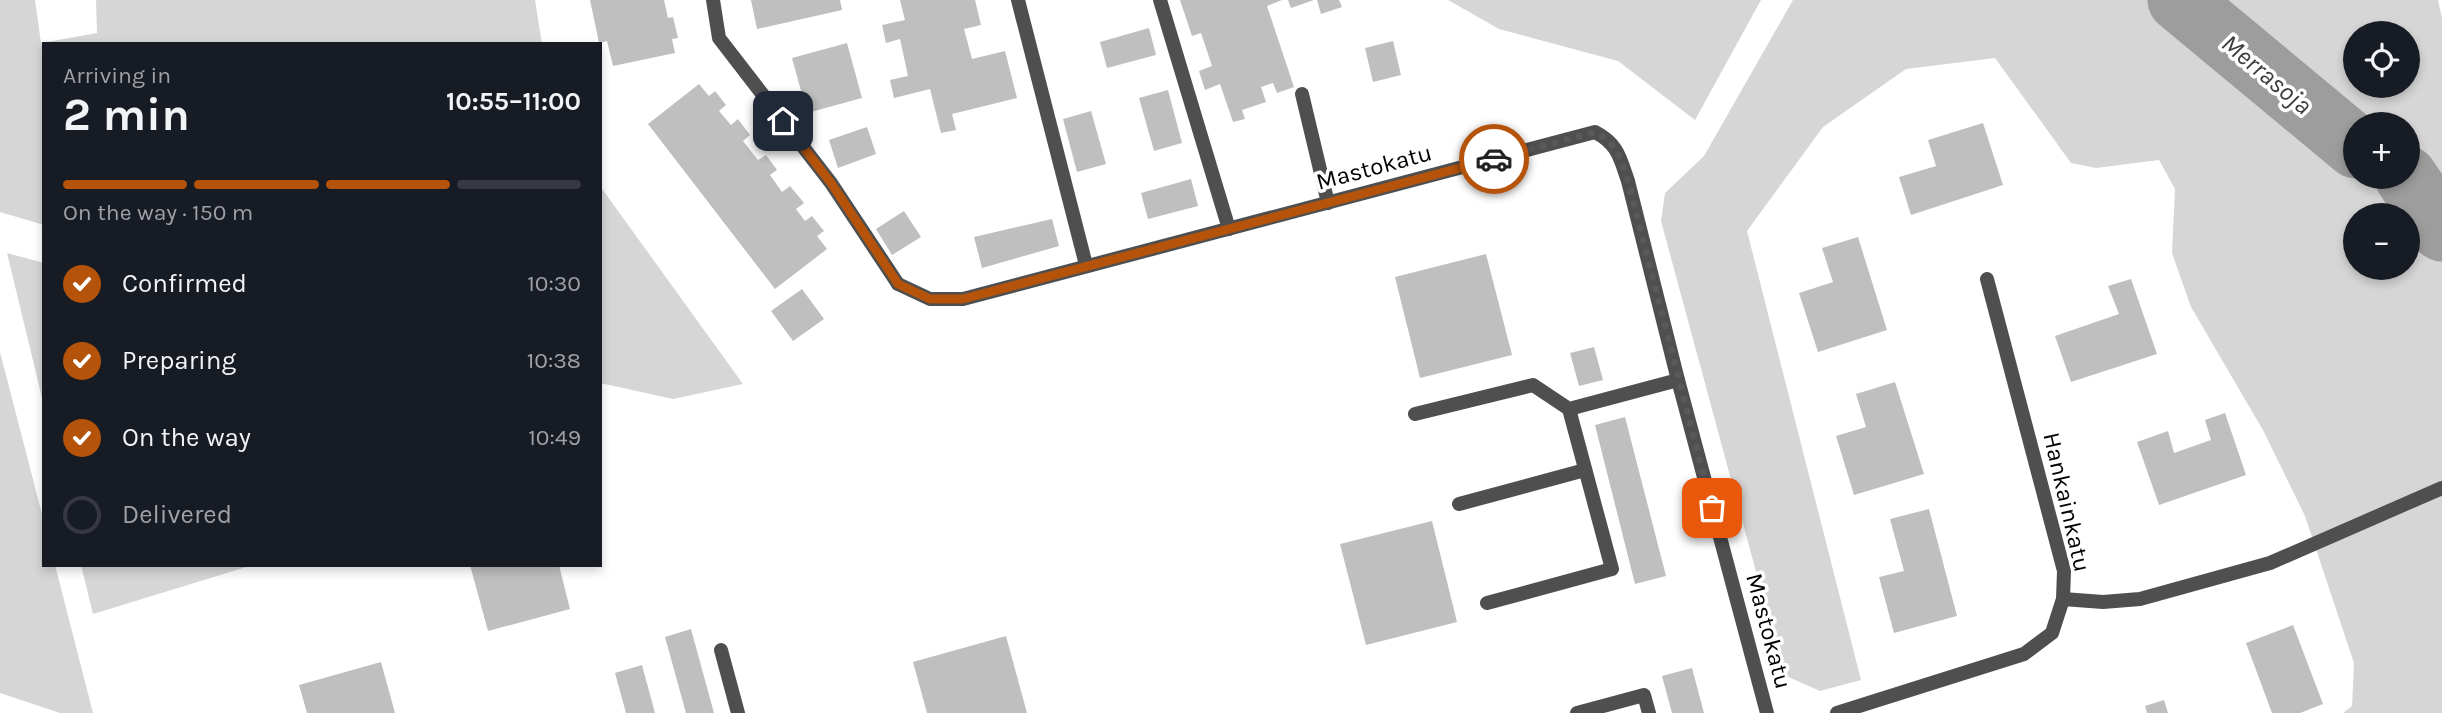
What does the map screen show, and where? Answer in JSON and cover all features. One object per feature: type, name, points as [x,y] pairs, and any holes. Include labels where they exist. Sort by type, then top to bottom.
[{"type":"street","name":"Mastokatu","points":[[713,0],[719,38],[831,183],[898,284],[930,299],[963,299],[1595,132],[1609,139],[1617,151],[1628,181],[1767,713]]},
{"type":"street","points":[[1018,0],[1086,265]]},
{"type":"street","points":[[1160,0],[1229,229]]},
{"type":"street","points":[[1302,94],[1328,203]]},
{"type":"street","name":"Hankainkatu","points":[[1837,713],[2024,654],[2052,633],[2063,599],[2064,572],[1987,279]]},
{"type":"street","points":[[1569,409],[1678,380]]},
{"type":"street","points":[[1415,414],[1533,385],[1569,409],[1612,569],[1487,603]]},
{"type":"street","points":[[1459,504],[1585,470]]},
{"type":"street","points":[[2063,599],[2103,602],[2140,599],[2270,563],[2442,488]]},
{"type":"street","points":[[721,650],[738,713]]},
{"type":"street","points":[[1577,713],[1644,695],[1649,713]]},
{"type":"shaded area","points":[[0,0],[35,0],[42,43],[42,224],[0,212]]},
{"type":"shaded area","points":[[96,0],[535,0],[542,42],[47,42],[97,33]]},
{"type":"shaded area","points":[[1448,0],[1761,0],[1695,120],[1618,61],[1499,29]]},
{"type":"shaded area","points":[[1793,0],[2438,0],[2442,18],[2442,713],[2343,713],[2352,706],[2354,663],[2305,516],[2264,432],[2191,307],[2172,253],[2175,189],[2159,160],[2096,168],[2071,163],[1995,58],[1906,69],[1823,127],[1747,231],[1861,680],[1820,691],[1784,675],[1661,221],[1665,193],[1704,156]]},
{"type":"shaded area","points":[[602,189],[743,384],[673,399],[602,383]]},
{"type":"shaded area","points":[[7,253],[42,262],[42,398]]},
{"type":"shaded area","points":[[0,352],[42,514],[42,567],[56,567],[93,713],[60,713],[0,693]]},
{"type":"shaded area","points":[[81,567],[246,567],[93,614]]},
{"type":"building","points":[[590,0],[664,0],[668,18],[673,17],[678,38],[672,39],[675,53],[613,66],[607,41],[599,42]]},
{"type":"building","points":[[751,0],[840,0],[842,10],[757,29]]},
{"type":"building","points":[[900,0],[975,0],[981,25],[964,29],[972,59],[1005,51],[1017,98],[952,114],[956,130],[941,133],[930,89],[894,98],[890,80],[908,76],[900,39],[886,43],[882,25],[905,20]]},
{"type":"building","points":[[1180,0],[1282,0],[1267,6],[1294,87],[1277,93],[1273,83],[1261,87],[1266,102],[1242,110],[1245,119],[1233,122],[1220,84],[1205,90],[1199,71],[1212,66],[1201,33],[1192,36]]},
{"type":"building","points":[[1288,0],[1314,0],[1291,8]]},
{"type":"building","points":[[1317,0],[1339,0],[1342,7],[1321,14]]},
{"type":"building","points":[[1149,28],[1156,55],[1107,68],[1100,42]]},
{"type":"building","points":[[1393,41],[1401,75],[1373,82],[1365,48]]},
{"type":"building","points":[[847,43],[862,98],[807,113],[792,58]]},
{"type":"building","points":[[699,84],[709,96],[715,91],[726,105],[719,111],[731,125],[738,119],[750,135],[743,141],[758,160],[766,155],[777,170],[770,175],[782,192],[790,186],[804,203],[796,209],[805,221],[812,216],[824,231],[817,236],[827,249],[775,289],[648,124]]},
{"type":"building","points":[[1168,90],[1182,143],[1154,151],[1139,98]]},
{"type":"building","points":[[1091,111],[1106,164],[1077,172],[1063,119]]},
{"type":"building","points":[[1983,123],[2003,185],[1911,215],[1899,177],[1936,166],[1928,140]]},
{"type":"building","points":[[867,127],[876,154],[838,168],[829,140]]},
{"type":"building","points":[[1191,179],[1198,206],[1148,219],[1141,193]]},
{"type":"building","points":[[904,211],[921,237],[892,255],[876,229]]},
{"type":"building","points":[[1052,219],[1059,246],[982,268],[974,237]]},
{"type":"building","points":[[1858,237],[1887,330],[1818,352],[1799,293],[1833,282],[1822,248]]},
{"type":"building","points":[[1486,254],[1512,355],[1420,378],[1395,277]]},
{"type":"building","points":[[2131,279],[2157,354],[2071,382],[2055,336],[2119,314],[2108,286]]},
{"type":"building","points":[[802,289],[824,319],[793,341],[771,311]]},
{"type":"building","points":[[1594,347],[1603,380],[1579,386],[1570,353]]},
{"type":"building","points":[[1895,382],[1924,474],[1854,495],[1836,436],[1866,427],[1856,394]]},
{"type":"building","points":[[2225,413],[2246,475],[2159,505],[2137,442],[2168,431],[2174,453],[2211,440],[2205,420]]},
{"type":"building","points":[[1625,417],[1666,576],[1635,584],[1595,425]]},
{"type":"building","points":[[1929,509],[1957,616],[1894,633],[1879,577],[1904,571],[1890,519]]},
{"type":"building","points":[[1432,521],[1457,622],[1366,645],[1340,544]]},
{"type":"building","points":[[471,567],[560,567],[570,609],[488,631]]},
{"type":"building","points":[[2293,625],[2323,704],[2300,713],[2272,713],[2246,643]]},
{"type":"building","points":[[691,629],[714,713],[686,713],[665,637]]},
{"type":"building","points":[[1006,636],[1027,713],[927,713],[913,662]]},
{"type":"building","points":[[381,662],[395,713],[307,713],[299,685]]},
{"type":"building","points":[[642,665],[655,713],[626,713],[615,673]]},
{"type":"building","points":[[1692,668],[1704,713],[1672,713],[1662,676]]},
{"type":"building","points":[[2164,700],[2168,713],[2147,713],[2145,706]]},
{"type":"waterway","name":"Merrasoja","points":[[2179,0],[2343,136]]},
{"type":"waterway","name":"Merrasoja","points":[[2414,189],[2442,230]]},
{"type":"way so far","points":[[1494,159],[1595,132],[1609,139],[1617,151],[1628,181],[1712,508]]},
{"type":"route","points":[[783,121],[831,183],[898,284],[930,299],[963,299],[1494,159]]}]
